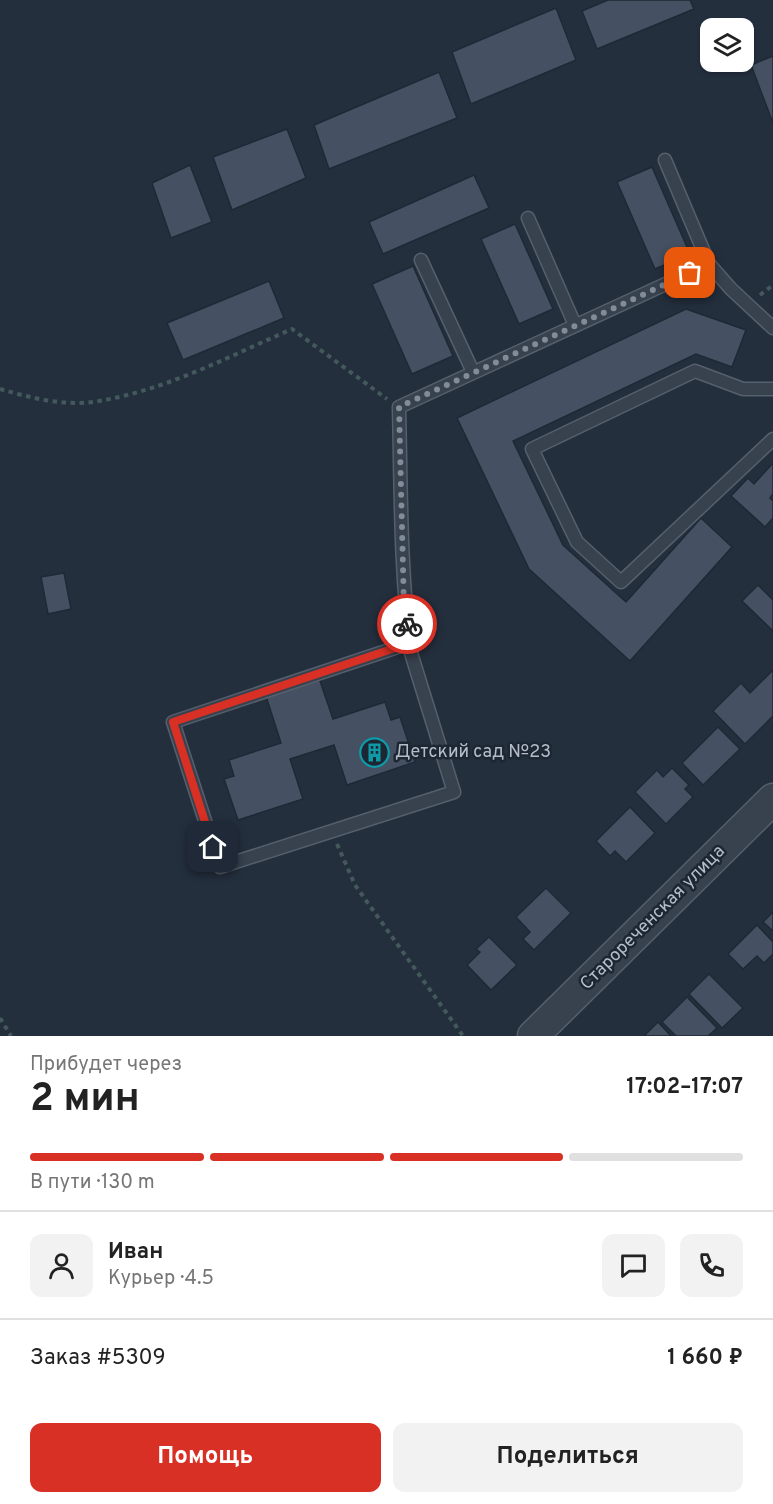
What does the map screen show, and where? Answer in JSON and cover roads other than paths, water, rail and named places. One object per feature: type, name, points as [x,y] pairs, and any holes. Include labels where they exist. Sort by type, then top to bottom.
[{"type":"street","name":"Старореченская улица","points":[[533,1036],[773,799]]},
{"type":"lane","points":[[665,160],[709,264],[773,328]]},
{"type":"lane","points":[[528,218],[575,326]]},
{"type":"lane","points":[[421,260],[473,372]]},
{"type":"lane","points":[[410,643],[173,722],[220,867],[454,792],[410,643],[404,608],[399,407],[709,264]]},
{"type":"lane","points":[[773,389],[743,389],[695,371],[532,449],[576,542],[621,582],[773,439]]},
{"type":"place","name":"Детский сад №23","points":[[374,752]]}]
